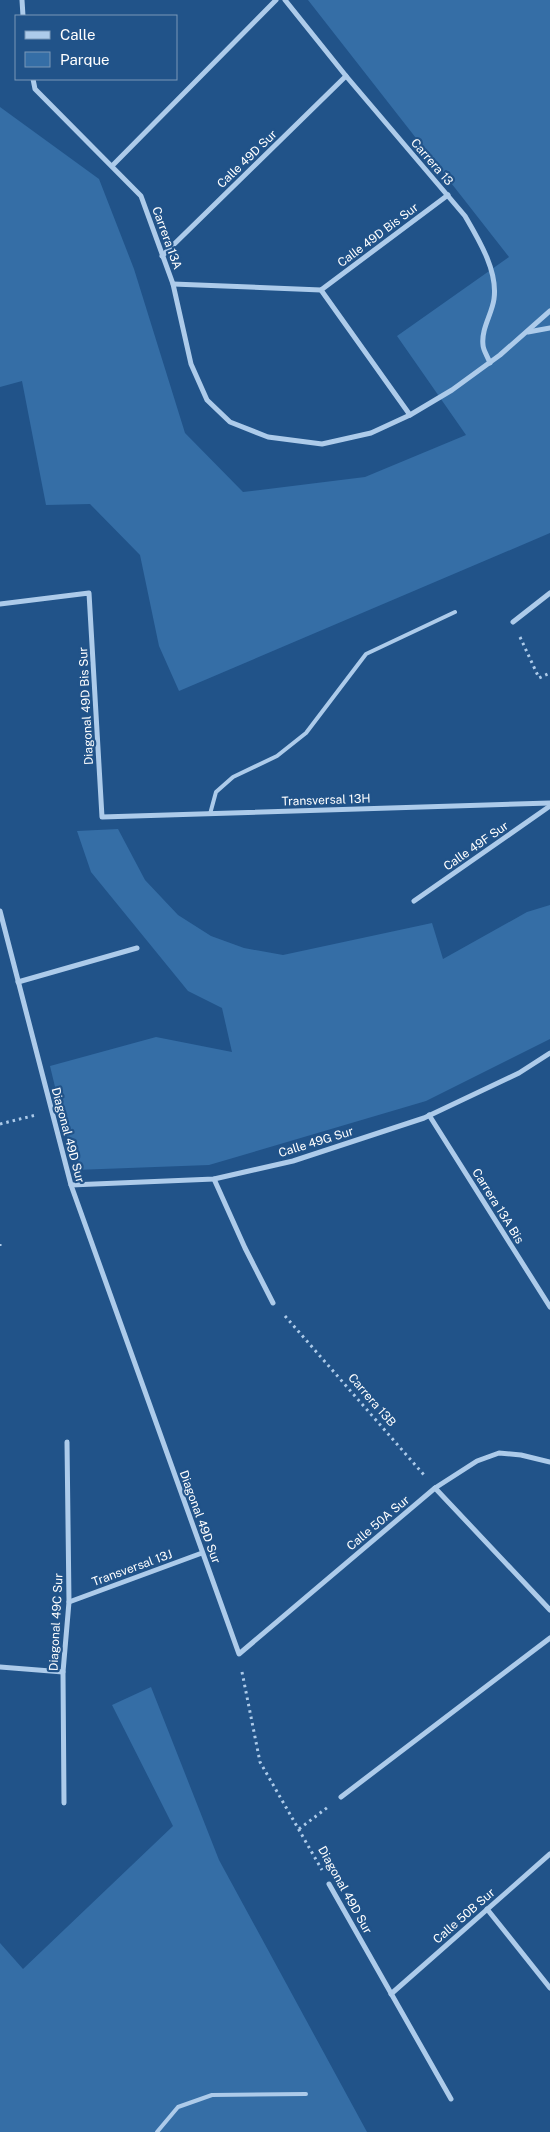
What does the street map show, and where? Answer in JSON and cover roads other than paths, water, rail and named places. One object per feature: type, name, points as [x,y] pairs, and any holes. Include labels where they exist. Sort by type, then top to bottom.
[{"type":"street","points":[[22,0],[23,15]]},
{"type":"street","points":[[112,166],[276,0]]},
{"type":"street","name":"Carrera 13","points":[[285,0],[346,76],[466,216],[480,242],[494,281],[494,300],[486,323],[482,345],[490,363]]},
{"type":"street","name":"Calle 49D Sur","points":[[162,256],[346,76]]},
{"type":"street","name":"Carrera 13A","points":[[33,80],[35,89],[141,196],[173,284],[191,364],[207,400],[230,422],[268,437],[322,444],[371,433],[410,416]]},
{"type":"street","name":"Calle 49D Bis Sur","points":[[321,290],[448,195]]},
{"type":"street","points":[[173,284],[321,290],[410,416],[452,390],[490,363],[550,311]]},
{"type":"street","points":[[528,332],[550,328]]},
{"type":"street","name":"Diagonal 49D Bis Sur","points":[[0,604],[89,593],[102,817]]},
{"type":"street","points":[[513,622],[550,593]]},
{"type":"street","name":"Transversal 13H","points":[[102,817],[550,805]]},
{"type":"street","name":"Calle 49F Sur","points":[[414,902],[550,805]]},
{"type":"street","name":"Diagonal 49D Sur","points":[[0,911],[71,1185],[239,1654]]},
{"type":"street","points":[[18,982],[137,948]]},
{"type":"street","name":"Calle 49G Sur","points":[[71,1185],[214,1179],[293,1161],[429,1115],[519,1073],[550,1053]]},
{"type":"street","name":"Carrera 13A Bis","points":[[429,1115],[550,1307]]},
{"type":"street","points":[[214,1179],[273,1303]]},
{"type":"street","name":"Diagonal 49C Sur","points":[[64,1803],[63,1672],[69,1602],[67,1442]]},
{"type":"street","name":"Calle 50A Sur","points":[[239,1654],[435,1488],[477,1461],[498,1453],[521,1455],[550,1462]]},
{"type":"street","points":[[435,1488],[550,1610]]},
{"type":"street","name":"Transversal 13J","points":[[69,1602],[202,1553]]},
{"type":"street","points":[[341,1797],[550,1638]]},
{"type":"street","points":[[0,1667],[63,1672]]},
{"type":"street","name":"Calle 50B Sur","points":[[391,1994],[550,1854]]},
{"type":"street","name":"Diagonal 49D Sur","points":[[330,1884],[451,2100]]},
{"type":"street","points":[[487,1910],[550,1988]]},
{"type":"lane","points":[[210,814],[216,792],[233,777],[277,756],[306,733],[366,654],[455,612]]},
{"type":"lane","points":[[158,2132],[178,2106],[212,2095],[306,2094]]}]
